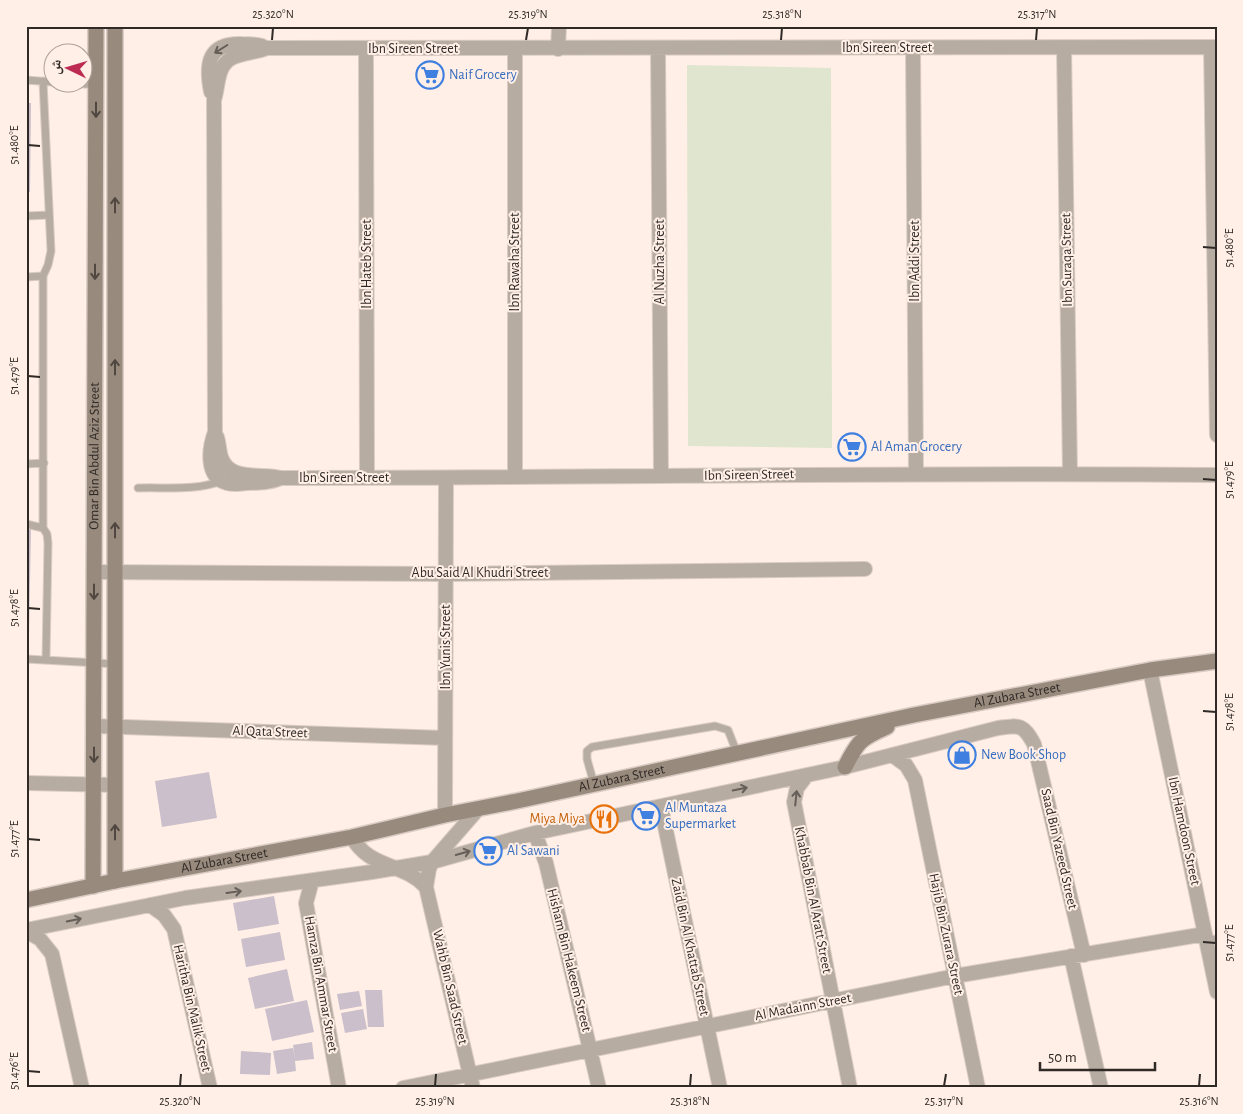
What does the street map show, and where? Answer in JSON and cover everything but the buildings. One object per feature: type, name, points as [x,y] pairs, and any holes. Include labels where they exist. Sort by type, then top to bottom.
[{"type":"street","name":"Omar Bin Abdul Aziz Street","points":[[93,886],[96,26]]},
{"type":"street","name":"Omar Bin Abdul Aziz Street","points":[[115,26],[115,881]]},
{"type":"street","points":[[558,49],[559,26]]},
{"type":"street","name":"Ibn Sireen Street","points":[[281,478],[258,483],[232,484],[221,481],[214,473],[211,464],[211,445],[215,432],[214,100],[210,87],[210,62],[211,57],[222,46],[254,44],[267,48],[366,49],[1214,47]]},
{"type":"street","name":"Ibn Suraqa Street","points":[[1064,47],[1070,474]]},
{"type":"street","points":[[1214,47],[1217,435]]},
{"type":"street","name":"Ibn Rawaha Street","points":[[515,48],[516,477]]},
{"type":"street","name":"Al Nuzha Street","points":[[658,48],[661,476]]},
{"type":"street","name":"Ibn Addi Street","points":[[913,48],[916,474]]},
{"type":"street","name":"Ibn Hateb Street","points":[[366,49],[367,478]]},
{"type":"street","name":"Ibn Sireen Street","points":[[215,432],[222,459],[228,468],[238,474],[265,475],[281,478],[916,474],[1217,475]]},
{"type":"street","name":"Ibn Yunis Street","points":[[445,815],[446,478]]},
{"type":"street","name":"Abu Said Al Khudri Street","points":[[94,572],[446,574],[865,569]]},
{"type":"street","name":"Al Zubara Street","points":[[26,900],[115,881],[352,837],[445,815],[914,715],[1150,670],[1217,661]]},
{"type":"street","name":"Ibn Hamdoon Street","points":[[1150,670],[1209,938],[1217,992]]},
{"type":"street","points":[[845,767],[856,744],[868,735],[914,715]]},
{"type":"street","name":"Al Zubara Street","points":[[26,930],[185,898],[432,862],[535,833],[845,767],[998,728],[1016,725],[1026,731],[1034,744]]},
{"type":"street","name":"Al Qata Street","points":[[94,726],[446,738]]},
{"type":"street","name":"Saad Bin Yazeed Street","points":[[1034,744],[1077,956],[1101,1088]]},
{"type":"street","name":"Hajib Bin Zurara Street","points":[[915,780],[918,763],[925,747]]},
{"type":"street","name":"Hajib Bin Zurara Street","points":[[892,755],[906,765],[915,780],[978,1088]]},
{"type":"street","name":"Khabbab Bin Al Aratt Street","points":[[807,774],[797,788],[794,802],[850,1088]]},
{"type":"street","points":[[26,783],[115,785]]},
{"type":"street","name":"Zaid Bin Al Khattab Street","points":[[661,807],[720,1088]]},
{"type":"street","name":"Wahb Bin Saad Street","points":[[472,1081],[426,887],[432,862],[479,808]]},
{"type":"street","name":"Hisham Bin Hakeem Street","points":[[535,833],[546,863],[599,1088]]},
{"type":"street","points":[[352,837],[367,856],[412,875],[426,887]]},
{"type":"street","name":"Hamza Bin Ammar Street","points":[[312,881],[306,902],[339,1088]]},
{"type":"street","name":"Haritha Bin Malik Street","points":[[174,929],[178,913],[185,898]]},
{"type":"street","name":"Haritha Bin Malik Street","points":[[150,905],[164,915],[174,929],[210,1088]]},
{"type":"street","points":[[26,930],[40,939],[52,954],[82,1088]]},
{"type":"street","name":"Al Madainn Street","points":[[403,1088],[472,1081],[591,1050],[955,976],[1077,956],[1209,938]]},
{"type":"lane","points":[[26,80],[42,81]]},
{"type":"lane","points":[[92,85],[96,85]]},
{"type":"lane","points":[[43,92],[51,251],[43,276],[43,528],[47,534],[48,544],[46,659]]},
{"type":"lane","points":[[26,216],[49,215]]},
{"type":"lane","points":[[26,277],[43,276]]},
{"type":"lane","points":[[26,464],[44,463]]},
{"type":"lane","points":[[138,488],[193,487],[221,481]]},
{"type":"lane","points":[[26,524],[43,528]]},
{"type":"lane","points":[[26,659],[115,664]]},
{"type":"lane","points":[[594,784],[587,758],[587,751],[592,747],[715,726],[728,730],[737,753]]},
{"type":"green space","points":[[687,65],[831,68],[832,448],[688,446]]},
{"type":"place","name":"Naif Grocery","points":[[430,75]]},
{"type":"place","name":"Al Aman Grocery","points":[[852,447]]},
{"type":"place","name":"New Book Shop","points":[[962,755]]},
{"type":"place","name":"Al Muntaza Supermarket","points":[[646,816]]},
{"type":"place","name":"Miya Miya","points":[[604,819]]},
{"type":"place","name":"Al Sawani","points":[[488,851]]}]
